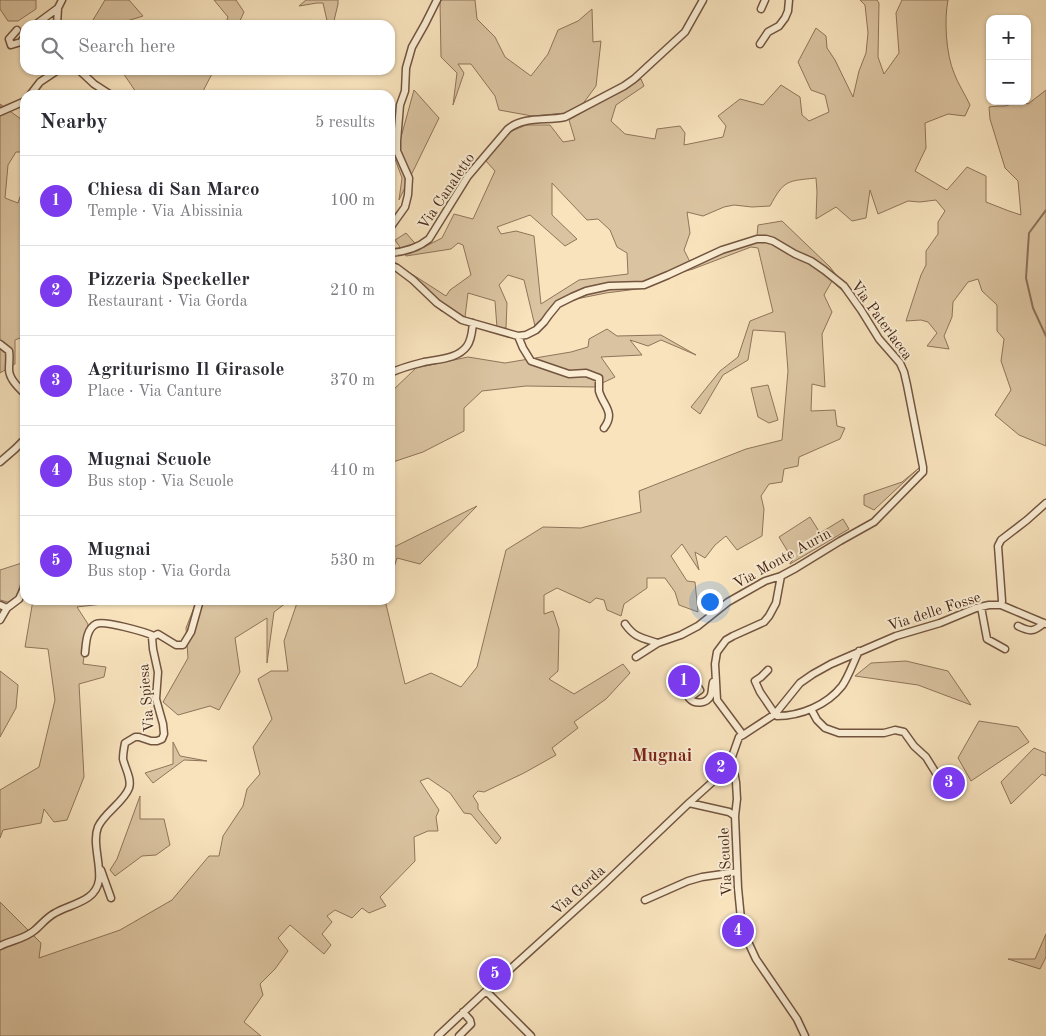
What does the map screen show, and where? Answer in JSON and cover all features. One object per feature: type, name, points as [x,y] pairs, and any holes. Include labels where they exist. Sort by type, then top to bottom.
[{"type":"street","points":[[57,20],[58,8],[62,0]]},
{"type":"street","points":[[395,221],[405,207],[408,195],[409,178],[398,150],[397,141],[400,105],[405,91],[406,68],[412,47],[437,0]]},
{"type":"street","name":"Via Canaletto","points":[[395,252],[420,245],[429,239],[468,176],[508,129],[523,121],[565,117],[624,86],[638,76],[685,32],[703,0]]},
{"type":"street","points":[[761,10],[765,0]]},
{"type":"street","points":[[760,44],[768,32],[779,26],[785,18],[788,11],[788,0]]},
{"type":"street","points":[[42,20],[58,8]]},
{"type":"street","points":[[17,30],[9,39],[11,45],[20,42]]},
{"type":"street","points":[[34,90],[40,82],[50,75]]},
{"type":"street","points":[[84,75],[103,90]]},
{"type":"street","points":[[0,112],[20,103]]},
{"type":"street","name":"Via Paterlacca","points":[[518,336],[526,335],[536,330],[558,304],[572,297],[609,286],[644,284],[722,250],[757,239],[772,241],[811,261],[844,286],[879,339],[900,363],[907,385],[923,472],[874,522],[867,526]]},
{"type":"street","points":[[395,267],[413,280],[437,303],[462,320],[518,336],[531,361],[569,374],[586,373],[599,378],[599,392],[609,410],[608,422],[604,428]]},
{"type":"street","points":[[395,371],[451,357],[460,352],[467,347],[473,323]]},
{"type":"street","points":[[0,344],[9,351],[10,376],[20,389]]},
{"type":"street","points":[[0,462],[20,444]]},
{"type":"street","points":[[1001,605],[998,546],[1001,540],[1046,503]]},
{"type":"street","name":"Via Monte Aurin","points":[[636,657],[658,643],[681,635],[698,626],[728,602],[765,581],[781,576],[796,568],[867,526]]},
{"type":"street","points":[[743,735],[717,700],[715,664],[717,652],[726,640],[764,622],[776,603],[781,576]]},
{"type":"street","points":[[0,620],[7,608],[20,597]]},
{"type":"street","points":[[0,605],[7,608]]},
{"type":"street","points":[[85,653],[88,636],[93,626],[98,624],[138,630],[154,636],[158,634],[176,645],[183,645],[192,632],[199,605]]},
{"type":"street","name":"Via delle Fosse","points":[[775,714],[800,683],[812,674],[859,651],[896,636],[940,623],[976,608],[1001,605],[1045,623]]},
{"type":"street","points":[[981,607],[987,639],[1005,649]]},
{"type":"street","points":[[1018,626],[1032,630],[1045,623]]},
{"type":"street","points":[[625,624],[631,633],[639,638],[658,643]]},
{"type":"street","name":"Via Spiesa","points":[[0,946],[27,936],[56,912],[75,905],[93,894],[98,886],[99,862],[96,836],[98,827],[130,787],[130,779],[123,758],[125,743],[135,737],[157,741],[162,739],[164,734],[156,698],[158,672],[153,649],[152,637],[154,636]]},
{"type":"street","points":[[768,670],[755,680],[760,692],[775,714],[782,716],[798,714],[826,700],[843,685],[859,651]]},
{"type":"street","points":[[692,677],[700,690],[689,698],[699,703],[707,701],[716,679]]},
{"type":"street","points":[[811,709],[817,720],[825,728],[839,733],[884,733],[895,730],[904,732],[914,746],[926,757],[939,778]]},
{"type":"street","points":[[732,760],[739,737],[775,714]]},
{"type":"street","name":"Via Gorda","points":[[438,1036],[728,768],[732,760]]},
{"type":"street","name":"Via Scuole","points":[[732,760],[736,782],[737,872],[741,919],[747,942],[797,1019],[805,1036]]},
{"type":"street","points":[[689,803],[729,812],[735,816]]},
{"type":"street","points":[[99,862],[111,898]]},
{"type":"street","points":[[645,900],[688,881],[737,872]]},
{"type":"street","points":[[486,991],[531,1036]]},
{"type":"street","points":[[459,1036],[470,1024],[470,1020],[463,1012]]},
{"type":"shaded area","points":[[0,0],[36,0],[36,9],[18,21],[8,21],[0,9]]},
{"type":"shaded area","points":[[105,0],[129,0],[143,16],[130,20],[93,20]]},
{"type":"shaded area","points":[[214,0],[236,0],[244,12],[240,20],[227,20],[228,17]]},
{"type":"shaded area","points":[[306,0],[338,0],[334,20],[327,20],[323,3],[299,6]]},
{"type":"shaded area","points":[[442,0],[475,0],[477,19],[495,37],[505,57],[531,76],[548,54],[558,30],[578,21],[592,9],[593,42],[601,41],[596,86],[582,105],[567,113],[532,116],[499,110],[495,96],[471,64],[458,64],[464,73],[453,105],[457,73],[441,57],[440,2]]},
{"type":"shaded area","points":[[860,0],[877,0],[879,3],[878,57],[884,74],[899,53],[896,13],[902,0],[948,0],[946,27],[949,56],[956,77],[970,105],[965,116],[948,114],[925,123],[926,148],[915,171],[947,190],[967,167],[986,176],[986,202],[1021,215],[1018,181],[1005,168],[990,119],[989,107],[1031,105],[1031,102],[1046,90],[1046,446],[1019,435],[995,415],[1011,390],[1001,361],[1004,339],[997,331],[997,305],[982,291],[978,279],[968,282],[953,302],[952,317],[944,336],[949,349],[927,346],[937,333],[928,322],[921,320],[906,321],[926,265],[926,251],[938,234],[938,222],[945,211],[936,200],[908,201],[878,214],[870,190],[866,218],[852,221],[836,207],[816,219],[816,178],[787,183],[779,191],[770,206],[734,205],[703,216],[687,212],[690,233],[684,250],[690,262],[757,236],[758,225],[782,221],[830,267],[861,308],[832,281],[824,295],[832,312],[822,334],[825,387],[812,384],[811,411],[835,410],[837,426],[845,428],[840,439],[799,457],[798,466],[784,469],[782,482],[769,484],[761,496],[764,509],[762,536],[737,550],[726,536],[715,545],[705,558],[695,552],[699,570],[682,544],[671,556],[687,581],[695,582],[698,612],[679,605],[675,592],[665,578],[647,578],[647,588],[624,604],[621,616],[607,610],[604,600],[596,598],[590,603],[557,588],[544,595],[544,614],[553,611],[559,629],[558,671],[549,679],[574,694],[623,664],[630,673],[606,699],[574,722],[578,728],[552,748],[556,755],[484,792],[478,791],[473,796],[478,804],[478,809],[501,838],[496,844],[471,814],[464,813],[450,793],[428,778],[420,781],[439,810],[436,817],[438,831],[428,831],[414,837],[415,861],[380,897],[386,906],[369,913],[362,908],[352,918],[335,910],[327,916],[332,922],[322,934],[331,945],[324,954],[290,925],[278,938],[288,951],[275,969],[260,984],[263,995],[244,1022],[261,1036],[0,1036],[0,902],[41,943],[39,958],[120,930],[172,900],[209,856],[219,856],[223,836],[243,806],[247,789],[260,774],[253,747],[272,719],[258,679],[271,671],[288,671],[284,641],[296,605],[386,605],[405,684],[431,673],[461,687],[477,667],[506,550],[543,527],[581,528],[641,512],[639,491],[746,449],[782,440],[788,371],[785,332],[753,330],[748,360],[723,375],[700,414],[691,407],[720,371],[738,357],[750,321],[773,312],[758,248],[751,247],[679,273],[645,288],[576,299],[561,305],[535,326],[524,280],[508,275],[499,285],[507,303],[506,328],[497,328],[495,301],[468,293],[465,317],[441,311],[395,267],[395,263],[446,296],[450,290],[471,275],[463,245],[458,243],[451,249],[406,256],[395,240],[406,233],[420,249],[442,238],[454,214],[473,219],[495,171],[486,161],[505,134],[526,125],[550,125],[563,142],[575,140],[569,120],[641,79],[644,86],[616,105],[611,121],[625,134],[655,139],[657,129],[680,126],[685,133],[684,145],[723,137],[726,126],[718,116],[740,99],[763,105],[781,85],[800,97],[802,115],[809,121],[829,112],[825,95],[811,90],[798,62],[816,28],[826,36],[827,48],[853,97],[859,71],[866,53],[868,33],[865,5]],"holes":[[[552,183],[587,220],[598,219],[610,230],[617,247],[627,253],[628,274],[579,280],[541,304],[534,236],[516,231],[501,234],[497,227],[530,215],[565,246],[577,239],[552,215]]]},
{"type":"shaded area","points":[[124,75],[211,75],[204,90],[135,90]]},
{"type":"shaded area","points":[[414,90],[439,118],[399,200],[402,178],[395,159]]},
{"type":"shaded area","points":[[0,104],[20,118],[20,152],[16,152],[8,165],[5,198],[18,203],[20,197],[20,338],[15,340],[15,364],[0,373]]},
{"type":"shaded area","points":[[607,329],[617,336],[661,335],[696,355],[661,340],[648,346],[630,340],[642,355],[601,357],[615,377],[594,387],[526,386],[482,391],[464,408],[464,431],[423,452],[395,461],[395,388],[416,368],[468,357],[505,363],[571,352],[588,347],[589,339]]},
{"type":"shaded area","points":[[768,385],[778,420],[769,423],[758,417],[751,388]]},
{"type":"shaded area","points":[[919,468],[874,510],[864,505],[864,495],[902,482]]},
{"type":"shaded area","points":[[477,506],[420,564],[397,558],[395,564],[395,547]]},
{"type":"shaded area","points":[[810,517],[820,533],[843,519],[849,529],[790,564],[793,560],[779,537]]},
{"type":"shaded area","points":[[20,564],[20,586],[17,596],[8,602],[0,600],[0,570]]},
{"type":"shaded area","points":[[32,605],[94,605],[77,607],[88,624],[83,664],[106,667],[104,677],[79,684],[84,777],[67,820],[54,822],[44,809],[41,823],[3,830],[0,838],[0,790],[39,767],[55,700],[48,649],[25,647]]},
{"type":"shaded area","points":[[195,605],[283,605],[274,612],[267,663],[267,618],[235,638],[240,672],[219,710],[210,706],[178,715],[163,702],[188,658],[186,628]]},
{"type":"shaded area","points":[[906,661],[948,671],[971,705],[918,685],[855,676],[871,663]]},
{"type":"shaded area","points":[[0,671],[18,685],[16,708],[0,737]]},
{"type":"shaded area","points":[[979,721],[1018,727],[1029,742],[971,781],[958,758]]},
{"type":"shaded area","points":[[173,742],[180,756],[207,761],[184,760],[153,783],[145,773],[173,764]]},
{"type":"shaded area","points":[[1034,748],[1046,753],[1046,776],[1042,774],[1011,804],[1001,782]]},
{"type":"shaded area","points":[[140,796],[140,819],[164,819],[170,845],[156,855],[142,856],[115,876],[110,870],[117,859]]},
{"type":"shaded area","points":[[1046,934],[1046,957],[1040,969],[1008,959],[1035,959]]},
{"type":"waterway","points":[[1046,210],[1029,233],[1026,278],[1033,308],[1046,336]]},
{"type":"place","name":"Chiesa di San Marco","points":[[684,681]]},
{"type":"place","name":"Pizzeria Speckeller","points":[[721,768]]},
{"type":"place","name":"Agriturismo Il Girasole","points":[[949,783]]},
{"type":"place","name":"Mugnai Scuole","points":[[738,931]]},
{"type":"place","name":"Mugnai","points":[[495,974]]},
{"type":"district","name":"Mugnai","points":[[662,755]]}]
